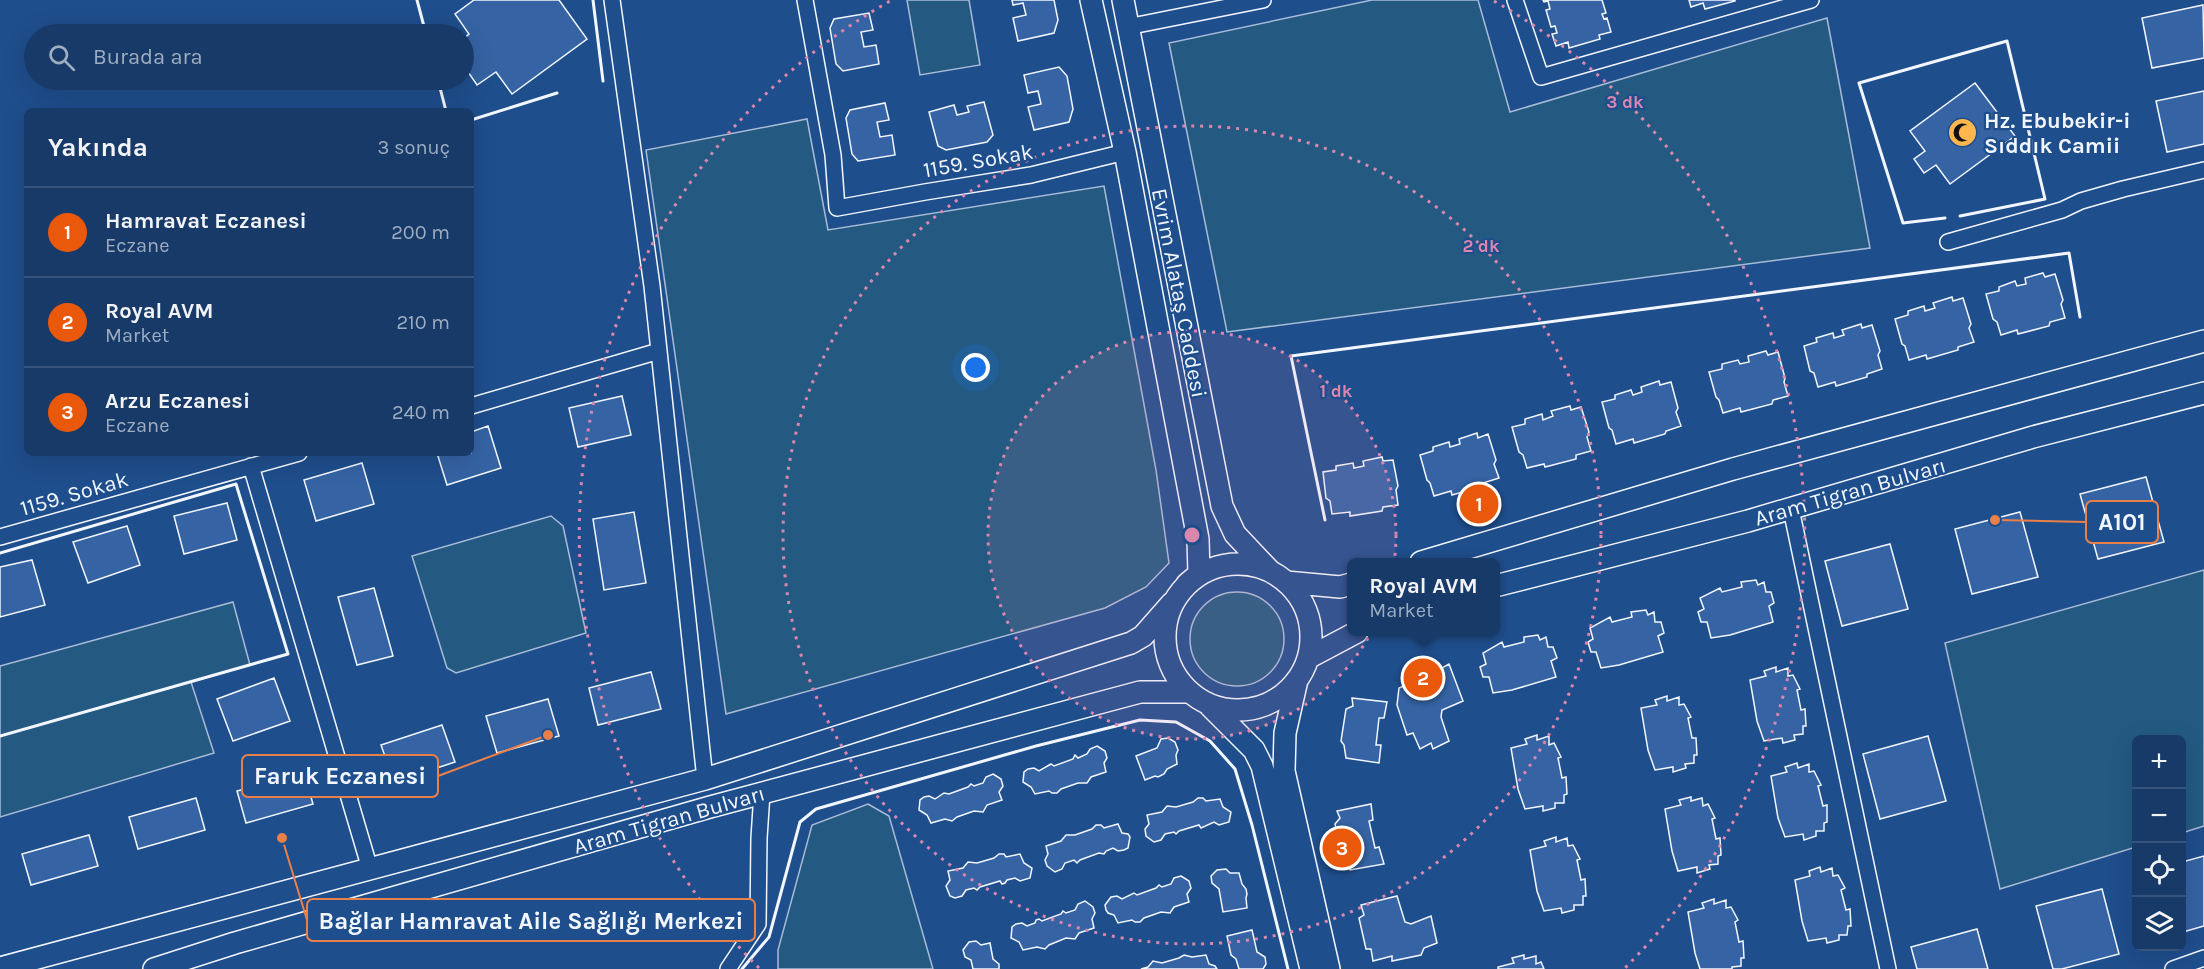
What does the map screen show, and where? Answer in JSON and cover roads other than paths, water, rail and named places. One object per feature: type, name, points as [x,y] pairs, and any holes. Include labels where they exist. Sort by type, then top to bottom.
[{"type":"main road","points":[[0,968],[705,779],[1131,643],[1143,636],[1187,584],[1199,574],[1198,539],[1125,152],[1091,0]]},
{"type":"main road","name":"Evrim Alataş Caddesi","points":[[1123,0],[1222,506],[1235,534],[1269,570]]},
{"type":"main road","points":[[1434,558],[1733,469],[2204,341]]},
{"type":"main road","name":"Aram Tigran Bulvarı","points":[[1500,585],[1791,509],[2033,437],[2204,393]]},
{"type":"main road","points":[[1187,584],[1205,571],[1226,564],[1248,564],[1269,570],[1286,582],[1300,598],[1308,617],[1311,638],[1308,658],[1298,680],[1285,733],[1284,771],[1329,969]]},
{"type":"main road","points":[[1286,582],[1340,587],[1347,585]]},
{"type":"main road","points":[[1172,603],[1165,626],[1165,650],[1173,673],[1189,692],[1209,705],[1254,750],[1262,766],[1311,969]]},
{"type":"main road","points":[[1308,658],[1349,636]]},
{"type":"main road","points":[[1209,705],[1233,711],[1258,708],[1280,698],[1298,680]]},
{"type":"main road","name":"Aram Tigran Bulvarı","points":[[154,969],[234,943],[762,793],[1140,692],[1189,692]]},
{"type":"street","points":[[612,0],[652,286],[705,779]]},
{"type":"street","name":"1159. Sokak","points":[[805,0],[833,155],[837,208],[1031,175],[1125,152]]},
{"type":"street","points":[[1127,27],[1263,0]]},
{"type":"street","points":[[1515,0],[1541,77],[1811,0]]},
{"type":"street","points":[[1948,242],[2062,210],[2081,201],[2123,189],[2204,170]]},
{"type":"street","points":[[474,405],[659,351]]},
{"type":"street","name":"1159. Sokak","points":[[0,537],[288,456]]},
{"type":"street","points":[[251,466],[370,869]]},
{"type":"street","points":[[1791,509],[1887,969]]},
{"type":"street","points":[[728,969],[758,924],[762,793]]},
{"type":"street","points":[[2173,969],[2204,958]]},
{"type":"place","name":"Hz. Ebubekir-i Sıddık Camii","points":[[1963,133]]},
{"type":"place","name":"Hamravat Eczanesi","points":[[1479,504]]},
{"type":"place","name":"A101","points":[[1995,520]]},
{"type":"place","name":"Royal AVM","points":[[1423,678]]},
{"type":"place","name":"Faruk Eczanesi","points":[[548,735]]},
{"type":"place","name":"Bağlar Hamravat Aile Sağlığı Merkezi","points":[[282,838]]},
{"type":"place","name":"Arzu Eczanesi","points":[[1342,848]]}]
